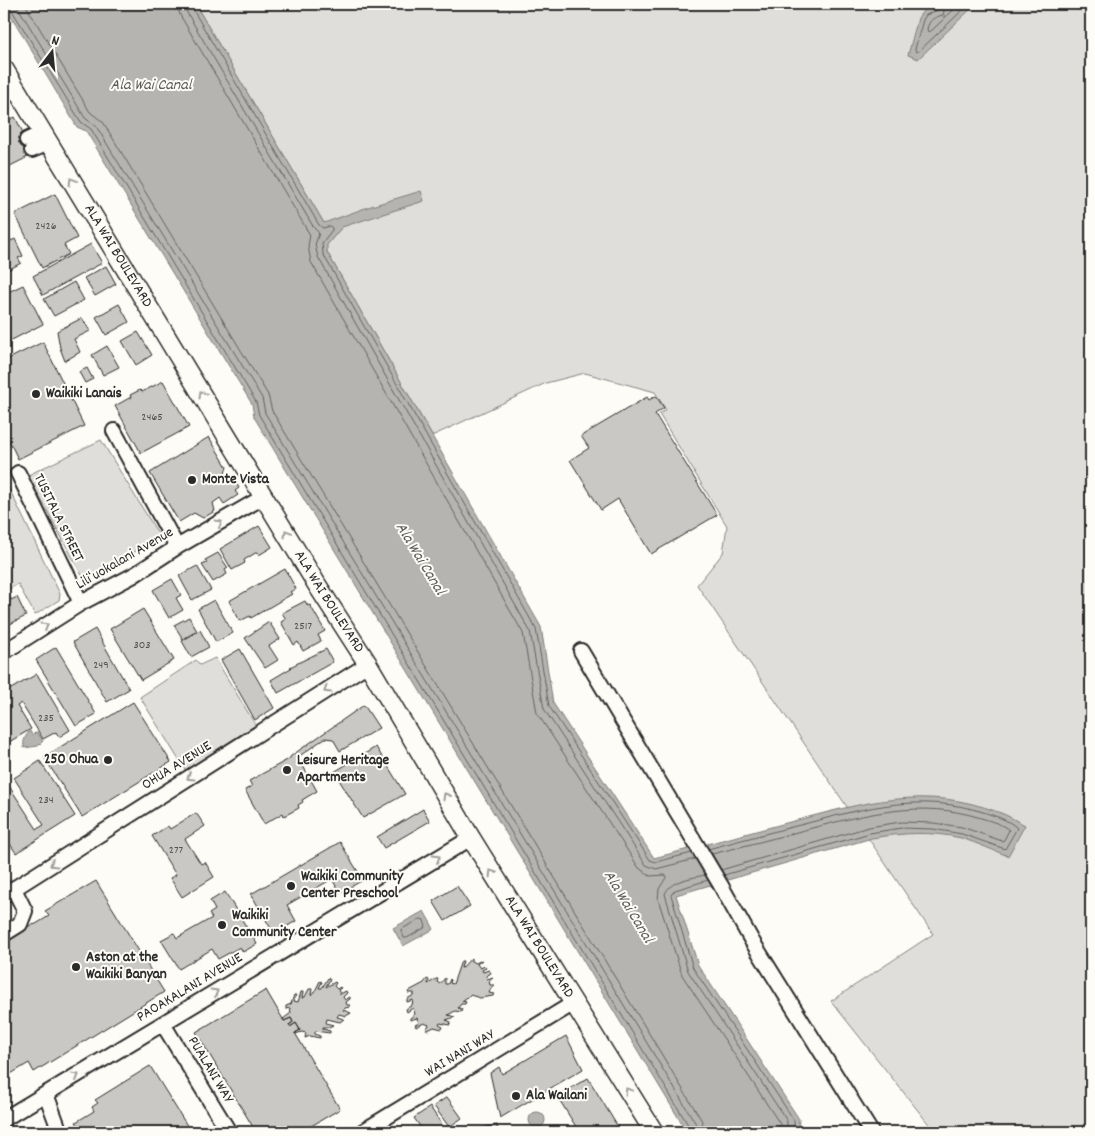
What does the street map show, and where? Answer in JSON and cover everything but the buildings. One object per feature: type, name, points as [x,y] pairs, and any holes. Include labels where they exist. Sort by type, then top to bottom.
[{"type":"main road","name":"ALA WAI BOULEVARD","points":[[4,69],[38,142],[265,496],[319,588],[368,664],[471,838],[654,1132]]},
{"type":"street","points":[[114,431],[177,547]]},
{"type":"street","name":"TUSITALA STREET","points":[[18,473],[80,603]]},
{"type":"street","name":"Liliʻuokalani Avenue","points":[[4,652],[80,603],[134,575],[177,547],[265,496]]},
{"type":"street","points":[[582,651],[752,941],[871,1132]]},
{"type":"street","name":"OHUA AVENUE","points":[[9,892],[368,664]]},
{"type":"street","name":"PAOAKALANI AVENUE","points":[[4,1119],[471,838]]},
{"type":"street","points":[[4,934],[20,924],[25,911],[9,892]]},
{"type":"street","name":"WAI NANI WAY","points":[[362,1132],[574,1003]]},
{"type":"street","name":"PUALANI WAY","points":[[163,1024],[229,1132]]},
{"type":"street","points":[[46,1094],[60,1132]]},
{"type":"shaded area","points":[[195,4],[1091,4],[1091,1131],[935,1132],[831,1001],[933,934],[697,585],[723,553],[727,526],[659,414],[666,410],[655,392],[585,373],[546,383],[432,436],[327,252],[324,223]]},
{"type":"shaded area","points":[[101,440],[160,537],[85,581],[28,475]]},
{"type":"shaded area","points":[[4,482],[6,482],[60,594],[59,600],[35,615],[18,584],[4,592]]},
{"type":"shaded area","points":[[215,658],[258,729],[187,773],[140,697],[196,660],[200,665]]},
{"type":"water","name":"Ala Wai Canal","points":[[4,4],[195,4],[324,223],[421,191],[424,201],[342,227],[327,245],[327,252],[541,627],[553,703],[654,858],[843,808],[894,799],[945,799],[971,804],[1002,813],[1025,825],[1008,856],[961,838],[928,834],[894,835],[872,838],[676,895],[698,965],[799,1119],[798,1132],[687,1132],[254,417],[252,404],[86,131],[77,127]]},
{"type":"water","points":[[937,4],[976,4],[918,59],[908,55],[918,18],[923,11]]},
{"type":"water","points":[[30,731],[32,735],[37,732],[43,741],[38,746],[24,748],[25,738]]},
{"type":"water","points":[[424,911],[434,929],[403,946],[393,928]]},
{"type":"water","points":[[537,1112],[545,1120],[537,1128],[529,1120]]},
{"type":"place","name":"Waikiki Lanais","points":[[36,394]]},
{"type":"place","name":"Monte Vista","points":[[192,480]]},
{"type":"place","name":"250 Ohua","points":[[108,760]]},
{"type":"place","name":"Leisure Heritage Apartments","points":[[287,770]]},
{"type":"place","name":"Waikiki Community Center Preschool","points":[[291,886]]},
{"type":"place","name":"Waikiki Community Center","points":[[222,925]]},
{"type":"place","name":"Aston at the Waikiki Banyan","points":[[76,967]]},
{"type":"place","name":"Ala Wailani","points":[[516,1096]]}]
